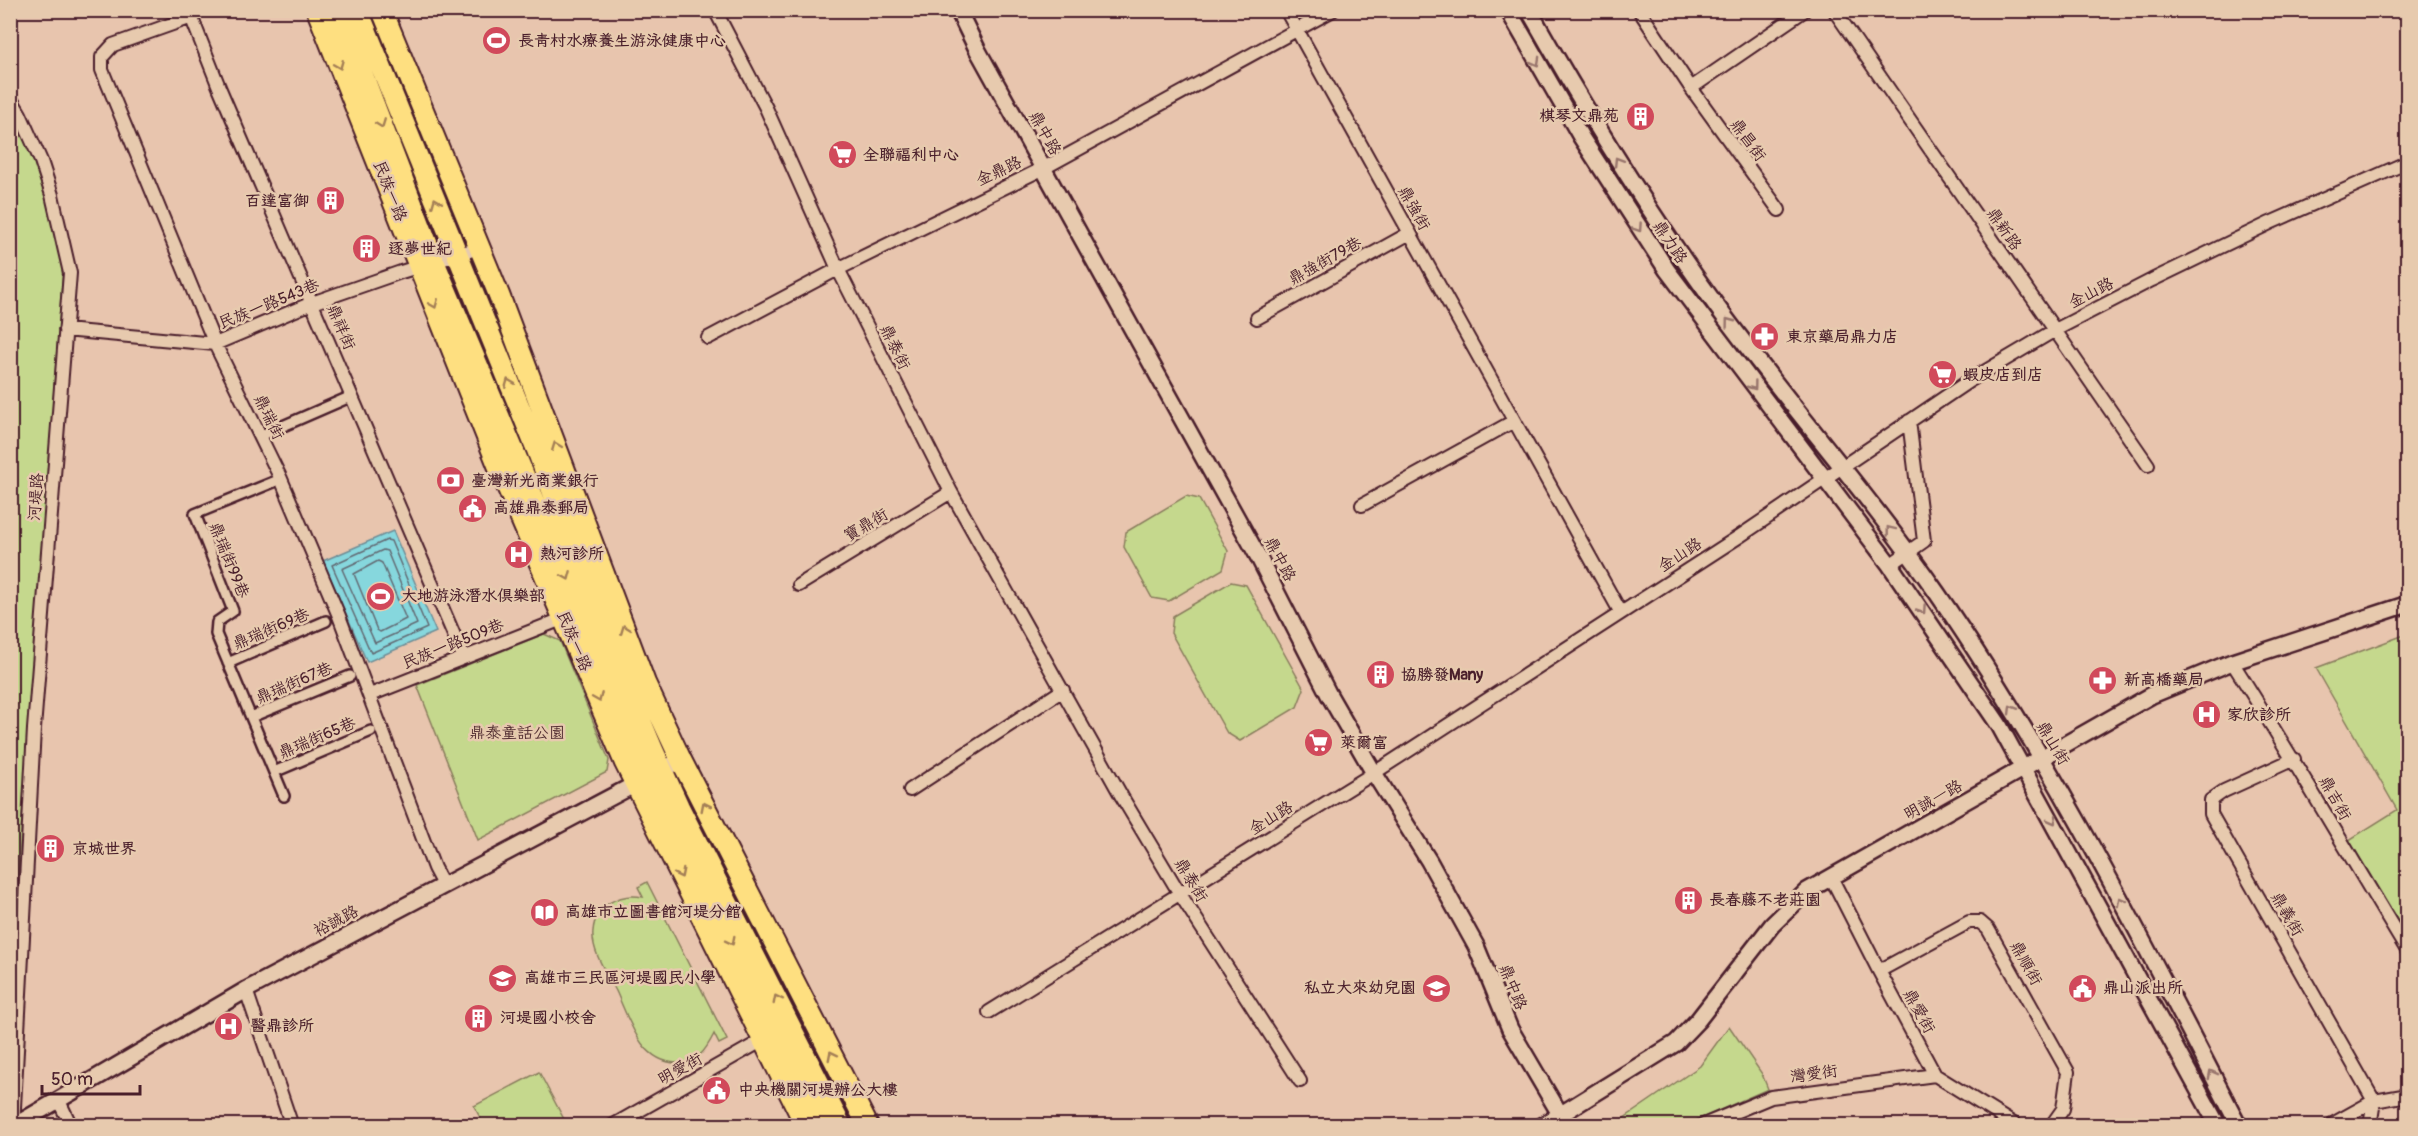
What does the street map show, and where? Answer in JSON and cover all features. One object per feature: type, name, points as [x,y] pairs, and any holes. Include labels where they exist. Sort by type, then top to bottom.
[{"type":"main road","name":"民族一路","points":[[317,10],[572,615],[648,776],[824,1125]]},
{"type":"main road","name":"民族一路","points":[[338,10],[426,264]]},
{"type":"main road","name":"民族一路","points":[[358,10],[537,450],[628,691],[648,776],[763,1040],[806,1125]]},
{"type":"main road","points":[[382,10],[503,306],[645,683],[681,760],[868,1125]]},
{"type":"main road","name":"民族一路","points":[[648,776],[841,1125]]},
{"type":"street","name":"鼎泰街","points":[[715,10],[766,108],[837,269],[951,492],[1097,754],[1180,894],[1300,1081]]},
{"type":"street","name":"鼎中路","points":[[958,10],[1259,558],[1329,695],[1429,861],[1476,946],[1510,1029],[1563,1120]]},
{"type":"street","name":"鼎強街","points":[[1286,10],[1621,613]]},
{"type":"street","name":"金鼎路","points":[[708,338],[837,269],[1044,168],[1334,10]]},
{"type":"street","name":"鼎力路","points":[[1508,10],[1581,137],[1661,261],[1699,315],[1824,479]]},
{"type":"street","name":"鼎力路","points":[[1529,10],[1564,73],[1658,223],[1719,309],[1841,468]]},
{"type":"street","name":"鼎昌街","points":[[1639,10],[1691,88],[1779,210]]},
{"type":"street","points":[[1691,88],[1805,10]]},
{"type":"street","name":"鼎新路","points":[[1834,10],[2148,465]]},
{"type":"street","name":"鼎祥街","points":[[190,14],[464,656]]},
{"type":"street","name":"鼎瑞街","points":[[190,14],[113,45],[102,57],[102,70],[215,344],[281,479],[370,695],[434,868],[443,885]]},
{"type":"street","name":"河堤路","points":[[10,97],[41,161],[57,213],[70,273],[34,729],[14,1125]]},
{"type":"street","name":"金山路","points":[[989,1012],[1374,773],[1621,613],[1969,381],[2055,330],[2259,228],[2408,162]]},
{"type":"street","name":"鼎強街79巷","points":[[1257,318],[1410,233]]},
{"type":"street","name":"民族一路543巷","points":[[65,330],[215,344],[312,303],[479,248]]},
{"type":"street","points":[[260,436],[352,396]]},
{"type":"street","points":[[1362,505],[1514,421]]},
{"type":"street","points":[[1890,565],[1924,541],[1910,421]]},
{"type":"street","name":"鼎山街","points":[[1841,468],[1908,552],[1964,634],[2042,759],[2154,962],[2239,1125]]},
{"type":"street","name":"鼎瑞街99巷","points":[[281,479],[195,514],[233,611],[217,622],[216,634],[284,796]]},
{"type":"street","points":[[1824,479],[1890,565],[1990,711],[2024,769],[2218,1125]]},
{"type":"street","name":"寶鼎街","points":[[799,585],[951,492]]},
{"type":"street","name":"明誠一路","points":[[1542,1125],[1563,1120],[1676,1043],[1698,1020],[1772,925],[1807,891],[2151,695],[2232,662],[2408,604]]},
{"type":"street","name":"民族一路509巷","points":[[370,695],[572,615]]},
{"type":"street","name":"鼎瑞街69巷","points":[[228,663],[326,621]]},
{"type":"street","name":"鼎吉街","points":[[2232,662],[2294,759],[2408,952]]},
{"type":"street","name":"鼎瑞街67巷","points":[[251,717],[350,676]]},
{"type":"street","points":[[910,790],[1063,690]]},
{"type":"street","name":"鼎瑞街65巷","points":[[274,772],[370,731]]},
{"type":"street","name":"鼎義街","points":[[2294,759],[2224,791],[2211,800],[2211,814],[2374,1101]]},
{"type":"street","name":"裕誠路","points":[[14,1125],[59,1101],[246,990],[681,760]]},
{"type":"street","name":"鼎愛街","points":[[1832,877],[1935,1075]]},
{"type":"street","name":"鼎順街","points":[[1879,971],[1969,922],[1980,922],[1988,929],[2067,1072],[2063,1109],[2051,1125]]},
{"type":"street","points":[[2135,973],[2154,962]]},
{"type":"street","points":[[246,990],[292,1125]]},
{"type":"street","name":"明愛街","points":[[612,1125],[763,1040]]},
{"type":"street","points":[[1935,1075],[2017,1125]]},
{"type":"street","name":"灣愛街","points":[[1701,1125],[1771,1097],[1935,1075]]},
{"type":"street","points":[[2329,1125],[2374,1101],[2408,1095]]},
{"type":"street","points":[[59,1101],[71,1125]]},
{"type":"street","points":[[2370,1125],[2374,1101]]},
{"type":"green space","points":[[11,110],[31,153],[51,214],[63,268],[11,966]]},
{"type":"green space","points":[[1186,496],[1199,499],[1228,551],[1223,569],[1169,601],[1152,598],[1124,547],[1126,532]]},
{"type":"green space","points":[[1231,582],[1246,585],[1304,689],[1297,707],[1240,741],[1227,733],[1171,633],[1173,616]]},
{"type":"green space","name":"鼎泰童話公園","points":[[544,634],[560,641],[609,760],[607,772],[478,840],[417,685]]},
{"type":"green space","points":[[2408,634],[2407,936],[2349,840],[2397,810],[2316,668]]},
{"type":"green space","points":[[647,882],[727,1040],[719,1044],[714,1034],[700,1055],[684,1063],[664,1061],[645,1047],[637,1037],[594,946],[593,931],[598,914],[617,899],[643,897],[638,887]]},
{"type":"green space","points":[[1729,1026],[1762,1074],[1768,1089],[1686,1125],[1614,1125],[1700,1066]]},
{"type":"green space","points":[[539,1072],[567,1125],[484,1125],[474,1106]]},
{"type":"water","name":"大地游泳潛水俱樂部","points":[[393,531],[436,632],[367,662],[323,561]]},
{"type":"place","name":"長青村水療養生游泳健康中心","points":[[497,41]]},
{"type":"place","name":"棋琴文鼎苑","points":[[1640,116]]},
{"type":"place","name":"全聯福利中心","points":[[842,155]]},
{"type":"place","name":"百達富御","points":[[330,201]]},
{"type":"place","name":"逐夢世紀","points":[[367,249]]},
{"type":"place","name":"東京藥局鼎力店","points":[[1765,337]]},
{"type":"place","name":"蝦皮店到店","points":[[1942,375]]},
{"type":"place","name":"臺灣新光商業銀行","points":[[450,481]]},
{"type":"place","name":"高雄鼎泰郵局","points":[[472,508]]},
{"type":"place","name":"熱河診所","points":[[519,554]]},
{"type":"place","name":"大地游泳潛水俱樂部","points":[[380,596]]},
{"type":"place","name":"協勝發Many","points":[[1380,675]]},
{"type":"place","name":"新高橋藥局","points":[[2103,680]]},
{"type":"place","name":"家欣診所","points":[[2206,715]]},
{"type":"place","name":"萊爾富","points":[[1319,743]]},
{"type":"place","name":"京城世界","points":[[51,849]]},
{"type":"place","name":"長春藤不老莊園","points":[[1688,900]]},
{"type":"place","name":"高雄市立圖書館河堤分館","points":[[544,912]]},
{"type":"place","name":"高雄市三民區河堤國民小學","points":[[503,978]]},
{"type":"place","name":"私立大來幼兒園","points":[[1437,988]]},
{"type":"place","name":"鼎山派出所","points":[[2082,988]]},
{"type":"place","name":"河堤國小校舍","points":[[479,1018]]},
{"type":"place","name":"醫鼎診所","points":[[229,1026]]},
{"type":"place","name":"中央機關河堤辦公大樓","points":[[717,1090]]}]
